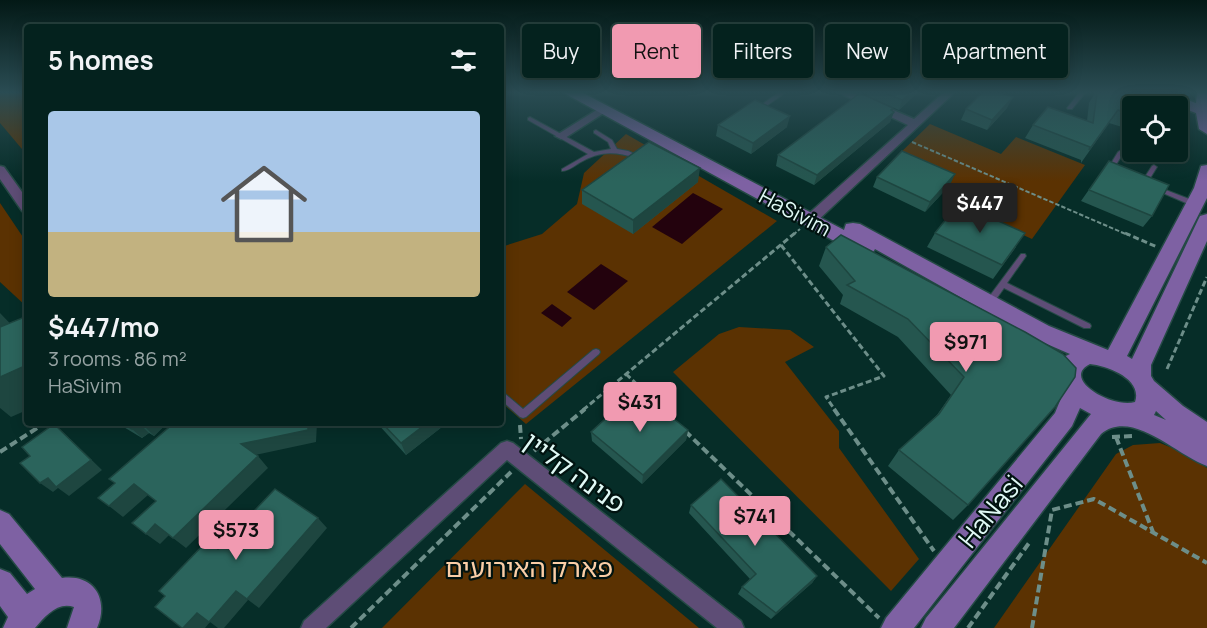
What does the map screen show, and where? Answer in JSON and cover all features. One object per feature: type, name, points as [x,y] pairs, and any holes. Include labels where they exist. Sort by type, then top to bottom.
[{"type":"street","points":[[561,136],[576,122]]},
{"type":"street","name":"HaSivim","points":[[639,122],[815,216],[1064,343],[1107,358],[1144,383]]},
{"type":"street","points":[[815,216],[916,124],[912,122]]},
{"type":"street","points":[[0,170],[24,204]]},
{"type":"street","points":[[1207,170],[1201,212],[1140,365],[1144,383],[1175,413],[1207,435]]},
{"type":"street","points":[[1107,358],[1169,252],[1201,212]]},
{"type":"street","name":"HaSivim","points":[[815,216],[1032,340],[1060,364],[1073,384],[1114,422]]},
{"type":"street","name":"HaNasi","points":[[888,624],[945,567],[1064,419],[1073,384],[1069,370],[1072,362],[1079,357],[1089,355],[1107,358]]},
{"type":"street","name":"HaNasi","points":[[936,628],[1114,422],[1145,410],[1149,404],[1144,383]]},
{"type":"street","points":[[1114,422],[1151,423],[1207,455]]},
{"type":"street","name":"פנינה קליין","points":[[311,628],[507,449],[734,628]]},
{"type":"street","points":[[0,523],[56,593]]},
{"type":"street","points":[[0,583],[22,622],[45,598],[56,593],[67,591],[84,595],[89,611],[87,626]]},
{"type":"lane","points":[[536,122],[591,153]]},
{"type":"lane","points":[[596,132],[610,141],[615,151]]},
{"type":"lane","points":[[564,170],[591,153],[625,151],[636,156]]},
{"type":"lane","points":[[1118,173],[1109,170],[1121,152]]},
{"type":"lane","points":[[1144,184],[1154,166]]},
{"type":"lane","points":[[1135,180],[1201,212]]},
{"type":"lane","points":[[989,303],[1023,256]]},
{"type":"lane","points":[[1003,284],[1087,326]]},
{"type":"lane","points":[[504,398],[523,414],[596,352]]},
{"type":"path","points":[[901,138],[1169,252]]},
{"type":"path","points":[[351,628],[522,461],[815,216]]},
{"type":"path","points":[[781,245],[884,376],[826,397],[945,567]]},
{"type":"path","points":[[1167,369],[1207,277]]},
{"type":"path","points":[[626,374],[888,624]]},
{"type":"path","points":[[513,418],[520,424],[522,461]]},
{"type":"path","points":[[1114,422],[1145,434],[1151,423]]},
{"type":"path","points":[[1114,422],[1153,533]]},
{"type":"path","points":[[0,452],[40,426]]},
{"type":"path","points":[[1032,628],[1052,510],[1094,499],[1207,563]]},
{"type":"green space","points":[[24,122],[24,151],[0,123]]},
{"type":"green space","points":[[930,124],[1001,154],[1016,137],[1085,165],[1032,239],[962,207],[973,193],[895,158]]},
{"type":"green space","points":[[626,134],[777,221],[526,424],[504,405],[504,246],[542,234],[577,204],[584,173]]},
{"type":"green space","points":[[0,203],[24,239],[24,304],[0,282]]},
{"type":"green space","points":[[739,327],[790,330],[814,347],[785,362],[839,431],[839,448],[919,559],[891,591],[673,372],[719,334]]},
{"type":"green space","points":[[1160,443],[1185,453],[1207,468],[1207,628],[994,628],[1116,454],[1133,445]]},
{"type":"green space","name":"פארק האירועים","points":[[525,484],[699,628],[382,628]]},
{"type":"shaded area","points":[[693,193],[723,209],[682,244],[652,227]]},
{"type":"shaded area","points":[[601,264],[628,281],[594,310],[567,292]]},
{"type":"shaded area","points":[[552,304],[572,318],[562,327],[541,313]]},
{"type":"building","points":[[722,122],[781,122],[753,143],[718,125]]},
{"type":"building","points":[[821,122],[881,122],[817,175],[778,155]]},
{"type":"building","points":[[1035,122],[1109,122],[1089,150],[1090,147],[1033,125]]},
{"type":"building","points":[[649,142],[700,168],[633,220],[582,190]]},
{"type":"building","points":[[902,151],[955,174],[930,202],[877,177]]},
{"type":"building","points":[[1109,161],[1169,185],[1152,216],[1089,190]]},
{"type":"building","points":[[959,203],[1025,233],[1002,265],[935,233]]},
{"type":"building","points":[[841,235],[1025,332],[1063,354],[1076,368],[1075,377],[1055,407],[968,505],[899,450],[939,414],[964,377],[908,319],[847,285],[855,281],[826,247]]},
{"type":"building","points":[[24,317],[24,366],[0,377],[0,327]]},
{"type":"building","points":[[646,397],[688,430],[643,475],[591,432],[628,398],[635,401]]},
{"type":"building","points":[[51,426],[56,426],[91,460],[56,487],[48,478],[40,483],[20,463],[30,456],[22,447]]},
{"type":"building","points":[[171,426],[308,426],[308,430],[241,444],[258,456],[173,538],[155,524],[146,534],[132,523],[156,501],[134,484],[109,506],[98,498],[115,483],[109,479]]},
{"type":"building","points":[[385,426],[423,426],[401,443]]},
{"type":"building","points":[[721,479],[817,576],[776,613],[742,587],[756,574],[691,505]]},
{"type":"building","points":[[275,489],[318,518],[247,599],[236,591],[209,622],[197,613],[183,628],[155,607],[165,596],[159,591],[207,541],[218,549]]}]
